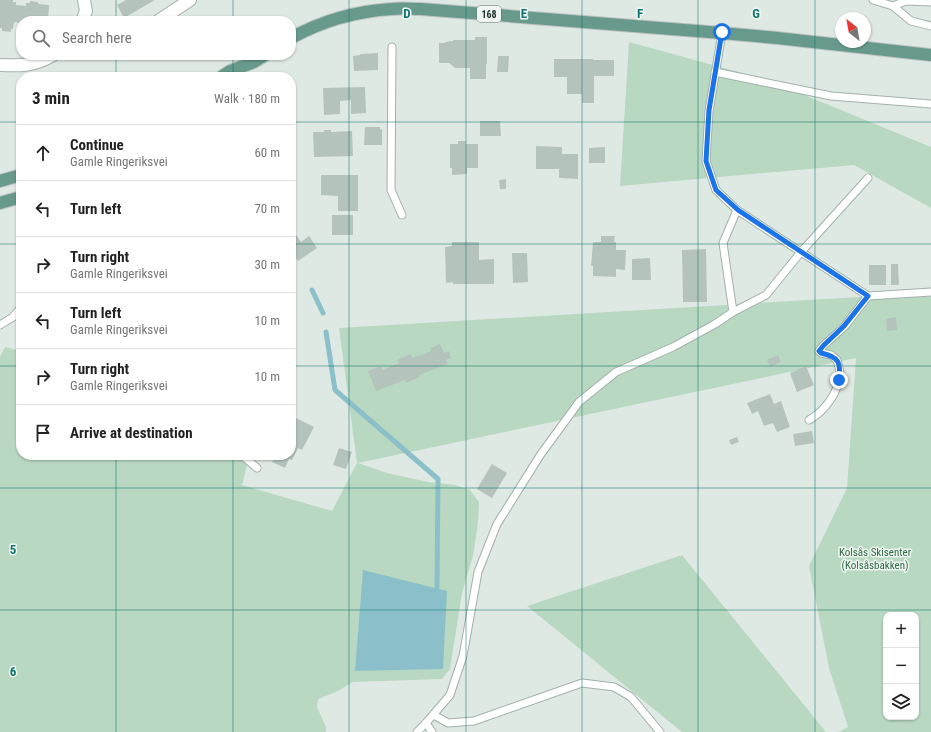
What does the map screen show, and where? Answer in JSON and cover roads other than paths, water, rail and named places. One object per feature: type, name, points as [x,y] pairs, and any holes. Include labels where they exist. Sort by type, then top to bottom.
[{"type":"main road","name":"168","points":[[296,36],[311,28],[365,12],[392,9],[421,9],[722,32],[931,55]]},
{"type":"main road","points":[[228,72],[257,60]]},
{"type":"main road","points":[[245,72],[254,62]]},
{"type":"main road","points":[[0,181],[16,176]]},
{"type":"main road","points":[[0,203],[16,198]]},
{"type":"street","points":[[84,0],[86,11],[84,16]]},
{"type":"street","points":[[166,16],[190,0]]},
{"type":"street","points":[[0,65],[19,66],[44,60]]},
{"type":"lane","points":[[872,0],[893,6],[911,21],[931,26]]},
{"type":"lane","points":[[893,6],[906,1],[931,2]]},
{"type":"lane","points":[[722,32],[709,110],[706,161],[716,190],[738,210],[868,296],[931,292]]},
{"type":"lane","points":[[392,46],[391,190],[402,215]]},
{"type":"lane","points":[[715,72],[831,96],[931,104]]},
{"type":"lane","points":[[417,732],[434,715],[450,695],[453,688],[463,656],[478,572],[497,524],[545,448],[579,402],[616,372],[672,347],[766,295],[801,252],[868,178]]},
{"type":"lane","points":[[733,312],[723,243],[738,210]]},
{"type":"lane","points":[[809,420],[816,416],[825,406],[834,392],[839,380],[840,372],[837,360],[831,355],[821,353],[819,351],[844,326],[868,296]]},
{"type":"lane","points":[[0,325],[13,317],[16,313]]},
{"type":"lane","points":[[248,460],[257,468]]},
{"type":"lane","points":[[434,715],[448,723],[474,721],[582,683],[614,687],[630,697],[660,732]]},
{"type":"lane","points":[[426,723],[432,732]]},
{"type":"water","points":[[363,570],[447,591],[443,669],[355,671]]},
{"type":"waterway","points":[[312,290],[323,313]]},
{"type":"waterway","points":[[326,332],[335,390],[438,479],[437,588]]},
{"type":"park label","name":"Kolsås Skisenter (Kolsåsbakken)","points":[[875,558]]}]
